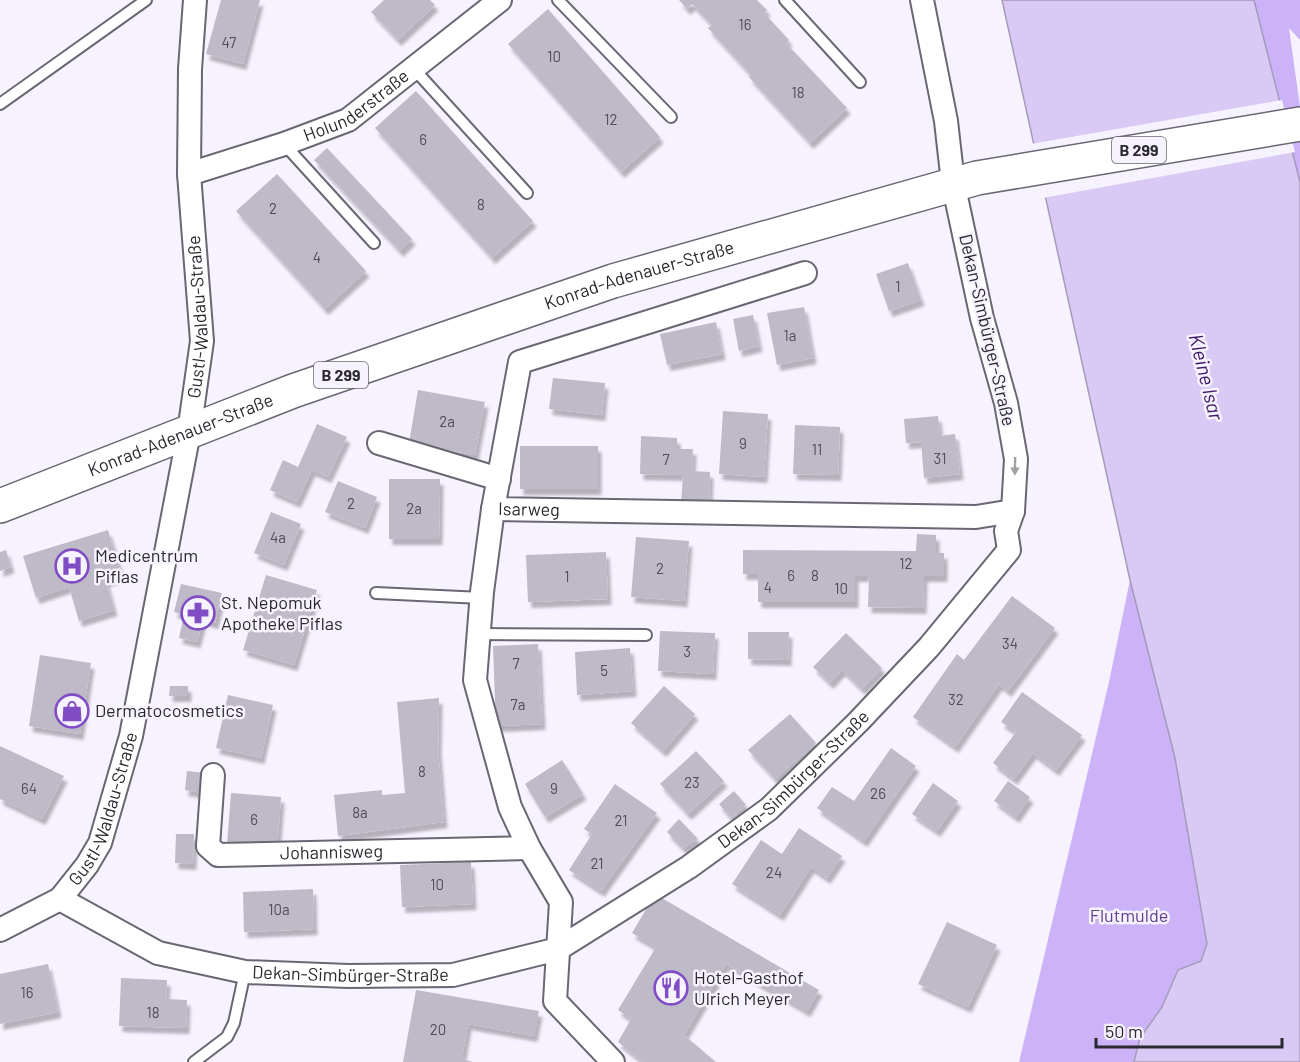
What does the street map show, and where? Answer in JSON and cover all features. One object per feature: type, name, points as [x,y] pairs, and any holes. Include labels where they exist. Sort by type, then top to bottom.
[{"type":"main road","name":"Konrad-Adenauer-Straße","points":[[0,506],[293,391],[613,281],[965,181],[1300,124]]},
{"type":"street","name":"Gustl-Waldau-Straße","points":[[60,899],[87,865],[100,843],[131,736],[189,432],[202,340],[189,174],[190,69],[195,0]]},
{"type":"street","name":"Holunderstraße","points":[[189,174],[284,144],[348,120],[500,0]]},
{"type":"street","name":"Dekan-Simbürger-Straße","points":[[60,899],[158,954],[245,972],[348,976],[453,975],[558,949],[689,867],[777,801],[858,722],[929,647],[1009,550],[1006,531],[1012,511],[1016,459],[1006,403],[982,318],[965,181],[946,121],[922,0]]},
{"type":"street","name":"Isarweg","points":[[805,273],[520,362],[493,509],[976,517],[1012,511]]},
{"type":"street","points":[[380,443],[499,479]]},
{"type":"street","points":[[493,509],[475,680],[510,807],[529,848],[561,902],[555,1001],[613,1062]]},
{"type":"street","name":"Johannisweg","points":[[213,775],[208,846],[218,855],[529,848]]},
{"type":"street","points":[[0,930],[60,899]]},
{"type":"lane","points":[[0,104],[146,0]]},
{"type":"lane","points":[[558,0],[671,117]]},
{"type":"lane","points":[[785,0],[860,82]]},
{"type":"lane","points":[[414,69],[527,193]]},
{"type":"lane","points":[[284,144],[374,243]]},
{"type":"lane","points":[[376,593],[482,597]]},
{"type":"lane","points":[[479,634],[646,635]]},
{"type":"lane","points":[[194,1062],[227,1037],[234,1023],[245,972]]},
{"type":"green space","points":[[1254,0],[1300,0],[1300,40],[1289,28],[1300,107],[1300,182]]},
{"type":"green space","name":"Flutmulde","points":[[1130,580],[1176,758],[1207,944],[1201,961],[1178,970],[1162,1007],[1140,1038],[1134,1062],[1019,1062],[1109,682]]},
{"type":"water","name":"Kleine Isar","points":[[1002,0],[1254,0],[1300,182],[1300,1062],[1134,1062],[1140,1038],[1162,1007],[1178,970],[1201,961],[1207,944],[1175,758],[1130,580]]},
{"type":"pier","points":[[1282,100],[1295,152],[1043,198],[1031,144]]},
{"type":"building","points":[[221,0],[260,0],[243,64],[206,54]]},
{"type":"building","points":[[384,0],[430,0],[435,5],[398,40],[371,12]]},
{"type":"building","points":[[679,0],[757,0],[767,10],[764,13],[789,40],[786,43],[847,108],[810,143],[749,77],[751,75],[708,28],[712,25],[692,4],[687,9]]},
{"type":"building","points":[[548,9],[660,137],[621,172],[508,44]]},
{"type":"building","points":[[416,91],[533,221],[492,258],[375,128]]},
{"type":"building","points":[[327,148],[412,239],[400,251],[314,160]]},
{"type":"building","points":[[277,174],[366,271],[325,309],[236,211]]},
{"type":"building","points":[[908,263],[921,300],[889,311],[876,274]]},
{"type":"building","points":[[804,307],[813,358],[777,365],[767,313]]},
{"type":"building","points":[[753,315],[759,346],[739,351],[733,319]]},
{"type":"building","points":[[716,322],[722,354],[667,365],[660,334]]},
{"type":"building","points":[[553,378],[605,383],[602,415],[549,409]]},
{"type":"building","points":[[418,390],[485,402],[475,455],[409,443]]},
{"type":"building","points":[[723,411],[768,414],[764,477],[719,474]]},
{"type":"building","points":[[938,416],[940,436],[955,434],[960,474],[924,478],[921,442],[906,443],[904,419]]},
{"type":"building","points":[[317,424],[347,437],[328,477],[312,470],[297,502],[270,490],[283,460],[298,467]]},
{"type":"building","points":[[795,425],[840,427],[838,475],[793,474]]},
{"type":"building","points":[[641,436],[677,438],[677,449],[693,449],[692,471],[710,472],[709,505],[681,504],[683,475],[640,474]]},
{"type":"building","points":[[520,446],[598,446],[598,489],[520,489]]},
{"type":"building","points":[[389,479],[440,479],[439,539],[389,539]]},
{"type":"building","points":[[338,481],[377,497],[365,528],[325,512]]},
{"type":"building","points":[[271,512],[301,524],[284,565],[254,553]]},
{"type":"building","name":"Medicentrum Piflas","points":[[108,530],[122,576],[106,581],[114,610],[79,621],[69,587],[36,598],[23,556]]},
{"type":"building","points":[[917,534],[936,535],[936,553],[944,553],[944,576],[924,576],[923,608],[868,607],[869,576],[855,576],[855,602],[758,602],[758,574],[743,574],[743,550],[916,551]]},
{"type":"building","points":[[636,537],[689,541],[684,601],[631,597]]},
{"type":"building","points":[[6,550],[11,567],[0,571],[0,552]]},
{"type":"building","points":[[606,552],[608,599],[528,602],[526,555]]},
{"type":"building","points":[[266,575],[317,590],[294,665],[243,650]]},
{"type":"building","name":"St. Nepomuk Apotheke Piflas","points":[[181,584],[222,593],[215,623],[203,620],[197,642],[179,638],[184,615],[174,612]]},
{"type":"building","points":[[1012,596],[1055,628],[1008,691],[999,684],[955,747],[913,717],[957,654],[964,660]]},
{"type":"building","points":[[660,631],[715,633],[713,674],[658,671]]},
{"type":"building","points":[[748,632],[789,632],[788,660],[748,659]]},
{"type":"building","points":[[846,633],[882,668],[862,689],[842,670],[830,683],[813,667]]},
{"type":"building","points":[[538,644],[542,724],[496,726],[493,646]]},
{"type":"building","points":[[630,648],[633,691],[577,695],[575,652]]},
{"type":"building","points":[[40,655],[91,663],[80,734],[29,726]]},
{"type":"building","points":[[170,686],[188,686],[188,696],[169,696]]},
{"type":"building","points":[[664,686],[695,714],[663,751],[631,723]]},
{"type":"building","points":[[1022,692],[1082,735],[1056,770],[1033,753],[1014,779],[993,763],[1016,732],[1001,722]]},
{"type":"building","points":[[228,695],[273,705],[261,758],[216,748]]},
{"type":"building","points":[[439,698],[438,749],[444,822],[338,836],[334,795],[382,790],[382,795],[405,793],[397,702]]},
{"type":"building","points":[[790,714],[816,743],[775,779],[748,750]]},
{"type":"building","points":[[0,746],[64,776],[42,819],[0,799]]},
{"type":"building","points":[[891,748],[916,766],[864,841],[817,808],[832,787],[854,801]]},
{"type":"building","points":[[696,751],[724,781],[688,814],[660,784]]},
{"type":"building","points":[[562,760],[583,794],[545,817],[525,784]]},
{"type":"building","points":[[187,771],[205,773],[203,793],[185,790]]},
{"type":"building","points":[[1008,781],[1030,797],[1016,817],[994,801]]},
{"type":"building","points":[[933,783],[958,801],[937,831],[912,814]]},
{"type":"building","points":[[615,784],[657,813],[601,891],[569,870],[592,834],[584,829]]},
{"type":"building","points":[[734,791],[746,805],[731,818],[719,804]]},
{"type":"building","points":[[231,793],[281,797],[277,848],[227,844]]},
{"type":"building","points":[[679,819],[698,839],[683,848],[667,832]]},
{"type":"building","points":[[799,828],[842,856],[827,878],[811,867],[780,915],[732,884],[761,840],[782,854]]},
{"type":"building","points":[[176,834],[194,834],[193,864],[175,863]]},
{"type":"building","points":[[471,862],[473,904],[402,907],[400,865]]},
{"type":"building","points":[[313,889],[314,929],[244,932],[243,892]]},
{"type":"building","points":[[655,894],[819,990],[807,1011],[726,964],[684,1035],[716,1062],[643,1062],[618,1042],[631,1019],[618,1010],[656,947],[632,933]]},
{"type":"building","points":[[947,922],[997,945],[968,1007],[918,984]]},
{"type":"building","points":[[48,964],[58,1012],[0,1024],[0,974]]},
{"type":"building","points":[[121,978],[167,980],[166,999],[187,1000],[186,1028],[119,1026]]},
{"type":"building","points":[[416,990],[539,1011],[534,1036],[468,1024],[462,1059],[473,1062],[403,1062]]},
{"type":"place","name":"Medicentrum Piflas","points":[[72,566]]},
{"type":"place","name":"St. Nepomuk Apotheke Piflas","points":[[198,613]]},
{"type":"place","name":"Dermatocosmetics","points":[[72,711]]},
{"type":"place","name":"Hotel-Gasthof Ulrich Meyer","points":[[671,988]]}]
